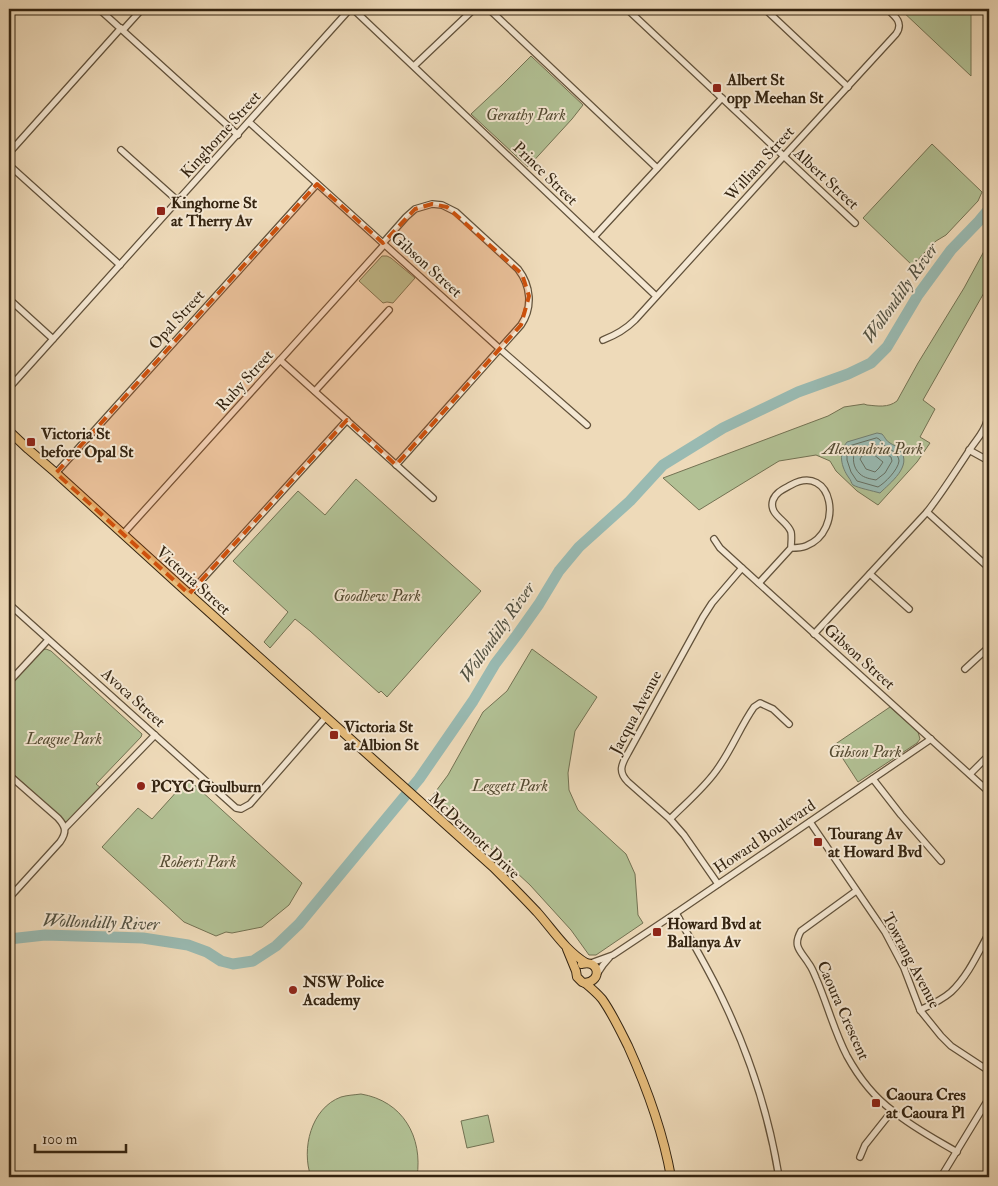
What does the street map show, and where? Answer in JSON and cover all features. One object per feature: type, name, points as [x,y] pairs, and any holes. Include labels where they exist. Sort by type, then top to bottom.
[{"type":"main road","name":"Victoria Street","points":[[9,431],[361,748]]},
{"type":"main road","name":"McDermott Drive","points":[[361,748],[493,867],[537,912],[566,947],[577,957],[588,963]]},
{"type":"main road","name":"McDermott Drive","points":[[566,947],[576,971]]},
{"type":"main road","points":[[602,999],[577,977],[576,971],[579,966],[588,963],[596,968],[596,976],[602,999],[619,1028],[644,1085],[663,1140],[671,1177]]},
{"type":"main road","points":[[585,983],[591,982],[596,976]]},
{"type":"street","points":[[100,9],[238,135]]},
{"type":"street","points":[[9,153],[142,9]]},
{"type":"street","name":"Prince Street","points":[[351,9],[414,66],[656,296]]},
{"type":"street","name":"Kinghorne Street","points":[[9,388],[351,9]]},
{"type":"street","name":"Albert Street","points":[[627,9],[855,223]]},
{"type":"street","points":[[765,9],[848,87]]},
{"type":"street","name":"William Street","points":[[603,340],[625,330],[648,306],[896,34],[900,26],[897,19],[887,9]]},
{"type":"street","points":[[414,66],[471,10]]},
{"type":"street","points":[[491,10],[657,168]]},
{"type":"street","points":[[594,237],[722,98]]},
{"type":"street","name":"Gibson Street","points":[[249,122],[587,425]]},
{"type":"street","points":[[121,150],[178,201]]},
{"type":"street","points":[[9,165],[120,266]]},
{"type":"street","name":"Opal Street","points":[[56,473],[317,184]]},
{"type":"street","name":"Ruby Street","points":[[123,534],[384,244],[410,212],[432,204],[442,205],[460,216],[518,269],[527,285],[529,296],[527,314],[521,325],[396,465]]},
{"type":"street","points":[[9,299],[53,339]]},
{"type":"street","points":[[315,391],[389,310]]},
{"type":"street","points":[[280,360],[433,498]]},
{"type":"street","points":[[814,634],[927,512],[946,486],[987,422],[989,394]]},
{"type":"street","points":[[189,594],[347,420]]},
{"type":"street","points":[[970,450],[989,461]]},
{"type":"street","points":[[758,583],[791,548],[791,532],[774,511],[773,501],[778,493],[795,483],[801,481],[818,484],[829,499],[829,522],[814,542],[806,546],[791,548]]},
{"type":"street","points":[[927,512],[989,568]]},
{"type":"street","name":"Gibson Street","points":[[714,539],[720,548],[758,583],[989,792]]},
{"type":"street","name":"Jacqua Avenue","points":[[718,884],[670,819],[623,777],[621,770],[623,762],[703,617],[712,603],[742,568]]},
{"type":"street","points":[[870,574],[909,609]]},
{"type":"street","name":"Avoca Street","points":[[9,604],[236,808],[241,809],[250,804],[326,717]]},
{"type":"street","points":[[9,682],[48,640]]},
{"type":"street","points":[[965,669],[989,647]]},
{"type":"street","points":[[670,819],[706,784],[717,770],[754,707],[760,703],[766,705],[789,724]]},
{"type":"street","points":[[65,829],[155,735]]},
{"type":"street","name":"Howard Boulevard","points":[[596,976],[613,955],[931,739]]},
{"type":"street","points":[[970,774],[989,755]]},
{"type":"street","points":[[9,775],[58,818],[65,829],[64,836],[60,842],[9,898]]},
{"type":"street","points":[[872,779],[940,861]]},
{"type":"street","name":"Towrang Avenue","points":[[810,822],[884,932],[904,968],[920,1010],[951,1046],[989,1071]]},
{"type":"street","name":"Caoura Crescent","points":[[856,891],[806,926],[798,936],[798,949],[810,965],[816,978],[839,1040],[847,1056],[868,1086],[892,1111],[957,1152]]},
{"type":"street","points":[[676,913],[723,999],[752,1070],[766,1116],[779,1177]]},
{"type":"street","points":[[920,1010],[939,1001],[950,993],[966,973],[989,933]]},
{"type":"street","name":"Howard Boulevard","points":[[588,963],[613,955]]},
{"type":"street","points":[[941,1177],[989,1098]]},
{"type":"street","points":[[860,1157],[865,1145],[892,1111]]},
{"type":"highlighted area","points":[[317,184],[383,243],[415,209],[432,204],[447,207],[522,274],[529,296],[521,325],[396,465],[347,420],[189,594],[56,473]]},
{"type":"green space","points":[[900,9],[971,9],[971,76]]},
{"type":"green space","name":"Gerathy Park","points":[[531,56],[583,105],[528,167],[471,114]]},
{"type":"green space","points":[[932,144],[982,192],[978,201],[913,266],[863,218]]},
{"type":"green space","name":"Alexandria Park","points":[[989,242],[989,284],[923,400],[935,409],[920,437],[930,443],[917,462],[878,505],[857,491],[836,471],[830,461],[816,455],[779,461],[699,510],[663,478],[828,416],[844,407],[864,404],[886,406],[897,401]]},
{"type":"green space","points":[[382,256],[391,258],[415,278],[393,303],[383,303],[359,281]]},
{"type":"green space","name":"Goodhew Park","points":[[356,479],[481,591],[387,697],[381,691],[379,693],[295,619],[270,648],[264,642],[288,612],[233,561],[298,491],[325,515]]},
{"type":"green space","name":"League Park","points":[[46,649],[51,651],[142,734],[96,784],[101,788],[67,823],[9,770],[9,686],[40,651]]},
{"type":"green space","name":"Leggett Park","points":[[532,649],[597,697],[575,731],[568,773],[569,790],[578,810],[626,854],[635,874],[638,915],[643,923],[596,955],[589,955],[571,930],[530,885],[433,795],[448,775],[483,712],[507,691]]},
{"type":"green space","name":"Gibson Park","points":[[890,707],[918,732],[920,739],[917,743],[858,782],[834,745]]},
{"type":"green space","name":"Roberts Park","points":[[188,779],[302,883],[289,905],[262,927],[232,933],[226,932],[216,936],[184,922],[102,847],[138,808],[152,819]]},
{"type":"green space","points":[[361,1094],[388,1104],[407,1123],[417,1148],[417,1177],[311,1177],[308,1166],[308,1142],[311,1131],[322,1110],[331,1102],[341,1097]]},
{"type":"green space","points":[[488,1115],[494,1142],[467,1148],[461,1121]]},
{"type":"water","points":[[877,433],[882,434],[887,441],[899,449],[904,462],[899,474],[880,493],[853,485],[844,469],[842,460],[842,451],[847,442]]},
{"type":"waterway","name":"Wollondilly River","points":[[9,939],[45,935],[143,938],[188,945],[207,952],[221,961],[233,964],[253,961],[276,946],[299,924],[419,779],[473,701],[495,664],[539,604],[559,571],[579,547],[630,501],[663,465],[723,428],[798,392],[848,374],[871,363],[887,347],[918,295],[951,250],[989,209]]},
{"type":"place","name":"Albert St opp Meehan St","points":[[717,88]]},
{"type":"place","name":"Kinghorne St at Therry Av","points":[[161,211]]},
{"type":"place","name":"Victoria St before Opal St","points":[[31,442]]},
{"type":"place","name":"Victoria St at Albion St","points":[[334,735]]},
{"type":"place","name":"PCYC Goulburn","points":[[141,786]]},
{"type":"place","name":"Tourang Av at Howard Bvd","points":[[818,842]]},
{"type":"place","name":"Howard Bvd at Ballanya Av","points":[[657,932]]},
{"type":"place","name":"NSW Police Academy","points":[[293,990]]},
{"type":"place","name":"Caoura Cres at Caoura Pl","points":[[876,1103]]}]
